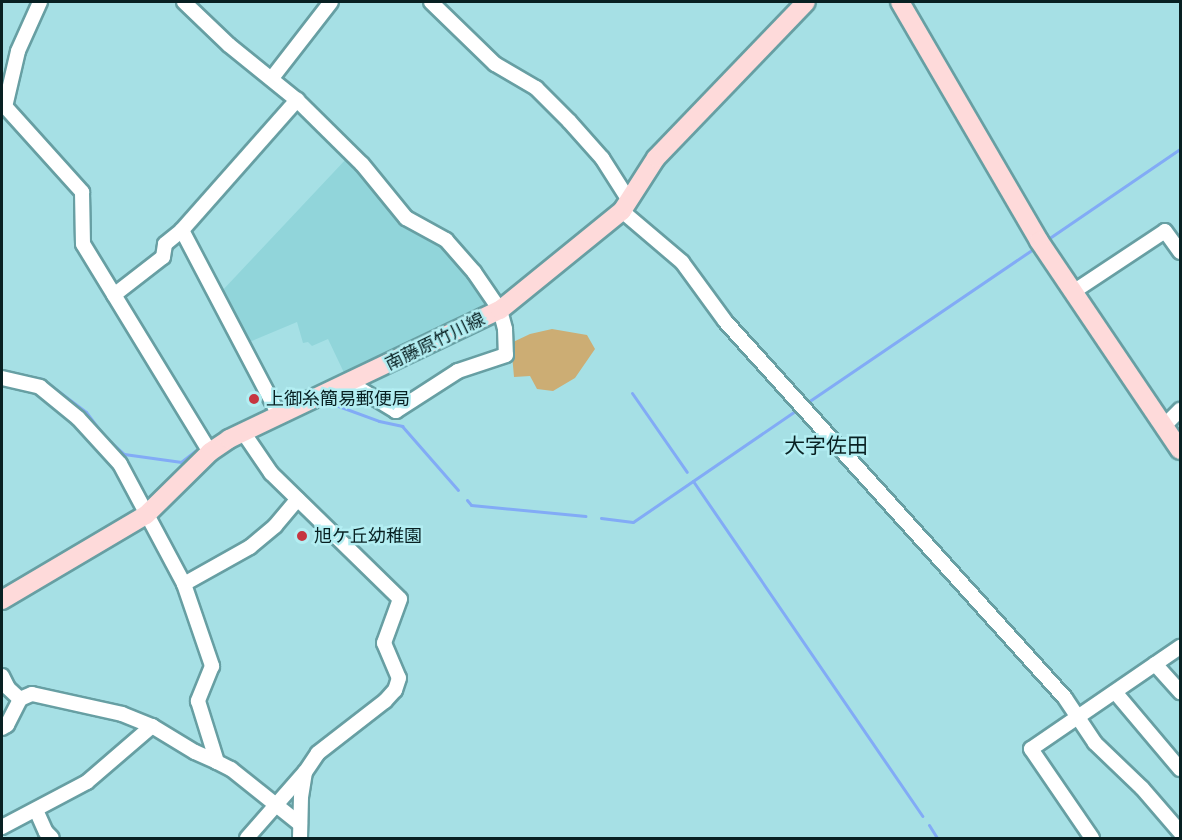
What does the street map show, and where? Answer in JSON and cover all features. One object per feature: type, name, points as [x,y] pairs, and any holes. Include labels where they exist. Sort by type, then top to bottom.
[{"type":"main road","name":"南藤原竹川線","points":[[2,600],[146,515],[210,452],[243,432],[500,310],[625,205],[656,158],[688,122],[806,2]]},
{"type":"main road","points":[[900,2],[1033,231],[1175,438]]},
{"type":"street","points":[[40,2],[18,51],[3,105],[82,192],[82,244],[210,452]]},
{"type":"street","points":[[184,2],[229,45],[297,100],[362,164],[406,218],[446,240],[474,272],[500,310],[505,329],[506,356],[458,371],[396,411],[350,383]]},
{"type":"street","points":[[272,78],[331,2]]},
{"type":"street","points":[[431,2],[495,64],[536,88],[603,158],[625,205],[682,262],[725,321],[1065,698],[1102,752],[1142,788],[1180,832]]},
{"type":"street","points":[[114,295],[163,257],[165,244],[182,230],[297,100]]},
{"type":"street","points":[[182,230],[279,415]]},
{"type":"street","points":[[1073,292],[1165,231],[1180,252]]},
{"type":"street","points":[[2,378],[40,387],[62,403],[120,464],[184,584],[212,666],[198,701],[217,762]]},
{"type":"street","points":[[1175,438],[1180,410]]},
{"type":"street","points":[[243,432],[271,473],[400,599],[384,643],[399,678],[395,690],[386,701],[318,753],[305,772],[247,838]]},
{"type":"street","points":[[184,584],[250,547],[275,526],[298,499]]},
{"type":"street","points":[[1092,838],[1031,749],[1180,647]]},
{"type":"street","points":[[1155,664],[1180,692]]},
{"type":"street","points":[[2,676],[8,688],[20,699]]},
{"type":"street","points":[[1115,692],[1180,769]]},
{"type":"street","points":[[2,728],[7,725],[20,699],[32,694],[122,714],[152,726],[231,770],[300,824]]},
{"type":"street","points":[[2,827],[87,782],[152,726]]},
{"type":"street","points":[[300,838],[305,772]]},
{"type":"street","points":[[36,810],[46,832],[52,838]]},
{"type":"shaded area","points":[[348,157],[444,242],[492,303],[490,310],[347,379],[328,339],[312,346],[308,342],[303,343],[297,322],[247,343],[221,292]]},
{"type":"shaded area","points":[[552,329],[587,335],[595,349],[575,378],[553,391],[537,389],[530,376],[514,377],[511,343],[530,334]]},
{"type":"waterway","points":[[1048,239],[1180,149]]},
{"type":"waterway","points":[[808,402],[1035,248]]},
{"type":"waterway","points":[[9,373],[42,379],[86,412],[104,436],[124,454],[181,462],[200,447]]},
{"type":"waterway","points":[[632,393],[687,472]]},
{"type":"waterway","points":[[330,403],[379,421],[402,426],[458,490]]},
{"type":"waterway","points":[[601,518],[633,522],[795,411]]},
{"type":"waterway","points":[[693,481],[922,816]]},
{"type":"waterway","points":[[467,500],[471,505],[585,516]]},
{"type":"waterway","points":[[929,825],[937,838]]},
{"type":"place","name":"上御糸簡易郵便局","points":[[254,399]]},
{"type":"place","name":"旭ケ丘幼稚園","points":[[302,536]]},
{"type":"district","name":"大字佐田","points":[[826,445]]}]
